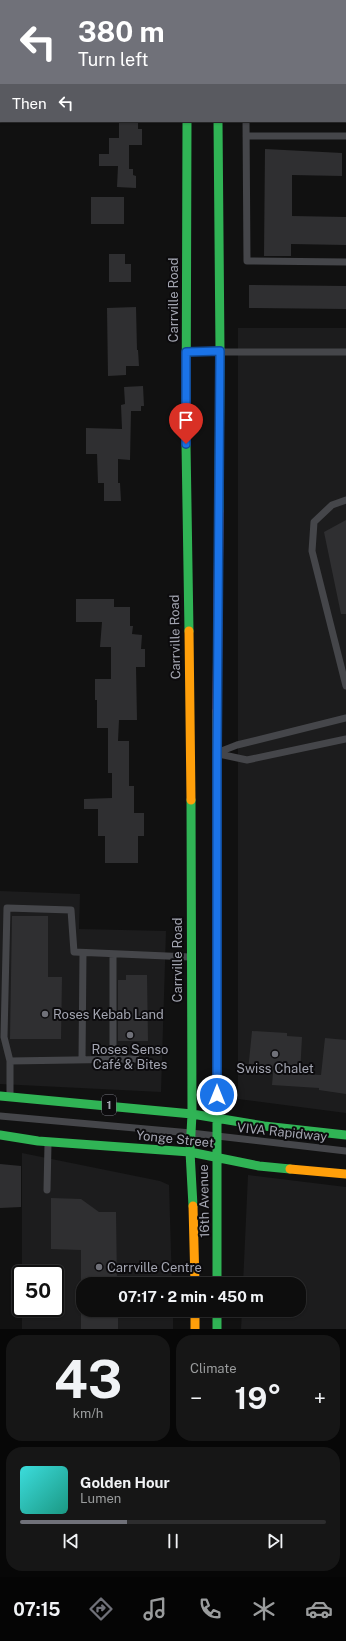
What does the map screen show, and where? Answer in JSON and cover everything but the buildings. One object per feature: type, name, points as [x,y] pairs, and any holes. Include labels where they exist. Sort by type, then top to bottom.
[{"type":"main road","name":"Carrville Road","points":[[187,122],[186,352],[192,1114],[190,1152]]},
{"type":"main road","points":[[218,122],[218,264],[220,351],[210,753],[210,911],[218,1118]]},
{"type":"main road","points":[[190,755],[210,753]]},
{"type":"main road","points":[[190,912],[210,911]]},
{"type":"main road","name":"Yonge Street","points":[[0,1096],[192,1114],[264,1126],[346,1135]]},
{"type":"main road","name":"16th Avenue","points":[[217,1277],[218,1182],[216,1156],[218,1118]]},
{"type":"main road","name":"Yonge Street","points":[[0,1135],[48,1142],[190,1152],[216,1156],[259,1166],[346,1174]]},
{"type":"main road","name":"16th Avenue","points":[[190,1152],[194,1277]]},
{"type":"main road","points":[[195,1317],[195,1329]]},
{"type":"main road","points":[[217,1317],[217,1329]]},
{"type":"lane","points":[[246,122],[246,261],[346,262]]},
{"type":"lane","points":[[246,136],[346,136]]},
{"type":"lane","points":[[186,352],[346,352]]},
{"type":"lane","points":[[346,500],[332,505],[314,522],[312,551],[346,686]]},
{"type":"lane","points":[[210,753],[346,718]]},
{"type":"lane","points":[[210,753],[247,760],[346,739]]},
{"type":"lane","points":[[10,1097],[10,1061],[4,1037],[7,908],[71,910],[74,952],[190,957]]},
{"type":"lane","points":[[82,1060],[83,952]]},
{"type":"lane","points":[[113,954],[113,1060]]},
{"type":"lane","points":[[10,1061],[136,1059]]},
{"type":"lane","name":"VIVA Rapidway","points":[[0,1116],[190,1133],[346,1151]]},
{"type":"lane","points":[[47,1190],[48,1142]]},
{"type":"shaded area","points":[[238,328],[346,328],[346,1113],[238,1099]]},
{"type":"shaded area","points":[[0,891],[80,894],[79,929],[166,931],[161,1092],[0,1084]]},
{"type":"shaded area","points":[[22,1153],[160,1181],[169,1185],[172,1277],[76,1277],[76,1317],[173,1317],[173,1329],[22,1329],[22,1317],[64,1317],[64,1265],[22,1265]]},
{"type":"shaded area","points":[[248,1175],[346,1187],[346,1329],[241,1329],[242,1317],[306,1317],[306,1277],[243,1277]]},
{"type":"traffic: fast","points":[[187,122],[186,444],[189,631]]},
{"type":"traffic: fast","points":[[218,122],[220,351],[219,511]]},
{"type":"traffic: fast","points":[[191,800],[192,1114],[190,1152],[193,1206]]},
{"type":"traffic: fast","points":[[217,885],[217,1277]]},
{"type":"traffic: fast","points":[[0,1096],[192,1114],[264,1126],[346,1135]]},
{"type":"traffic: fast","points":[[0,1135],[38,1141],[190,1152],[259,1166],[290,1169]]},
{"type":"traffic: fast","points":[[217,1317],[217,1329]]},
{"type":"traffic: slow","points":[[189,631],[191,800]]},
{"type":"traffic: slow","points":[[217,711],[217,885]]},
{"type":"traffic: slow","points":[[290,1169],[346,1174]]},
{"type":"traffic: slow","points":[[193,1206],[195,1277]]},
{"type":"traffic: slow","points":[[195,1317],[195,1329]]},
{"type":"traffic: jam","points":[[217,711],[219,511]]},
{"type":"place","name":"Roses Kebab Land","points":[[45,1014]]},
{"type":"place","name":"Roses Senso Café & Bites","points":[[130,1035]]},
{"type":"place","name":"Swiss Chalet","points":[[275,1054]]},
{"type":"place","name":"Carrville Centre","points":[[99,1267]]},
{"type":"route","points":[[186,444],[186,352],[220,351],[217,753],[217,1095]]}]
